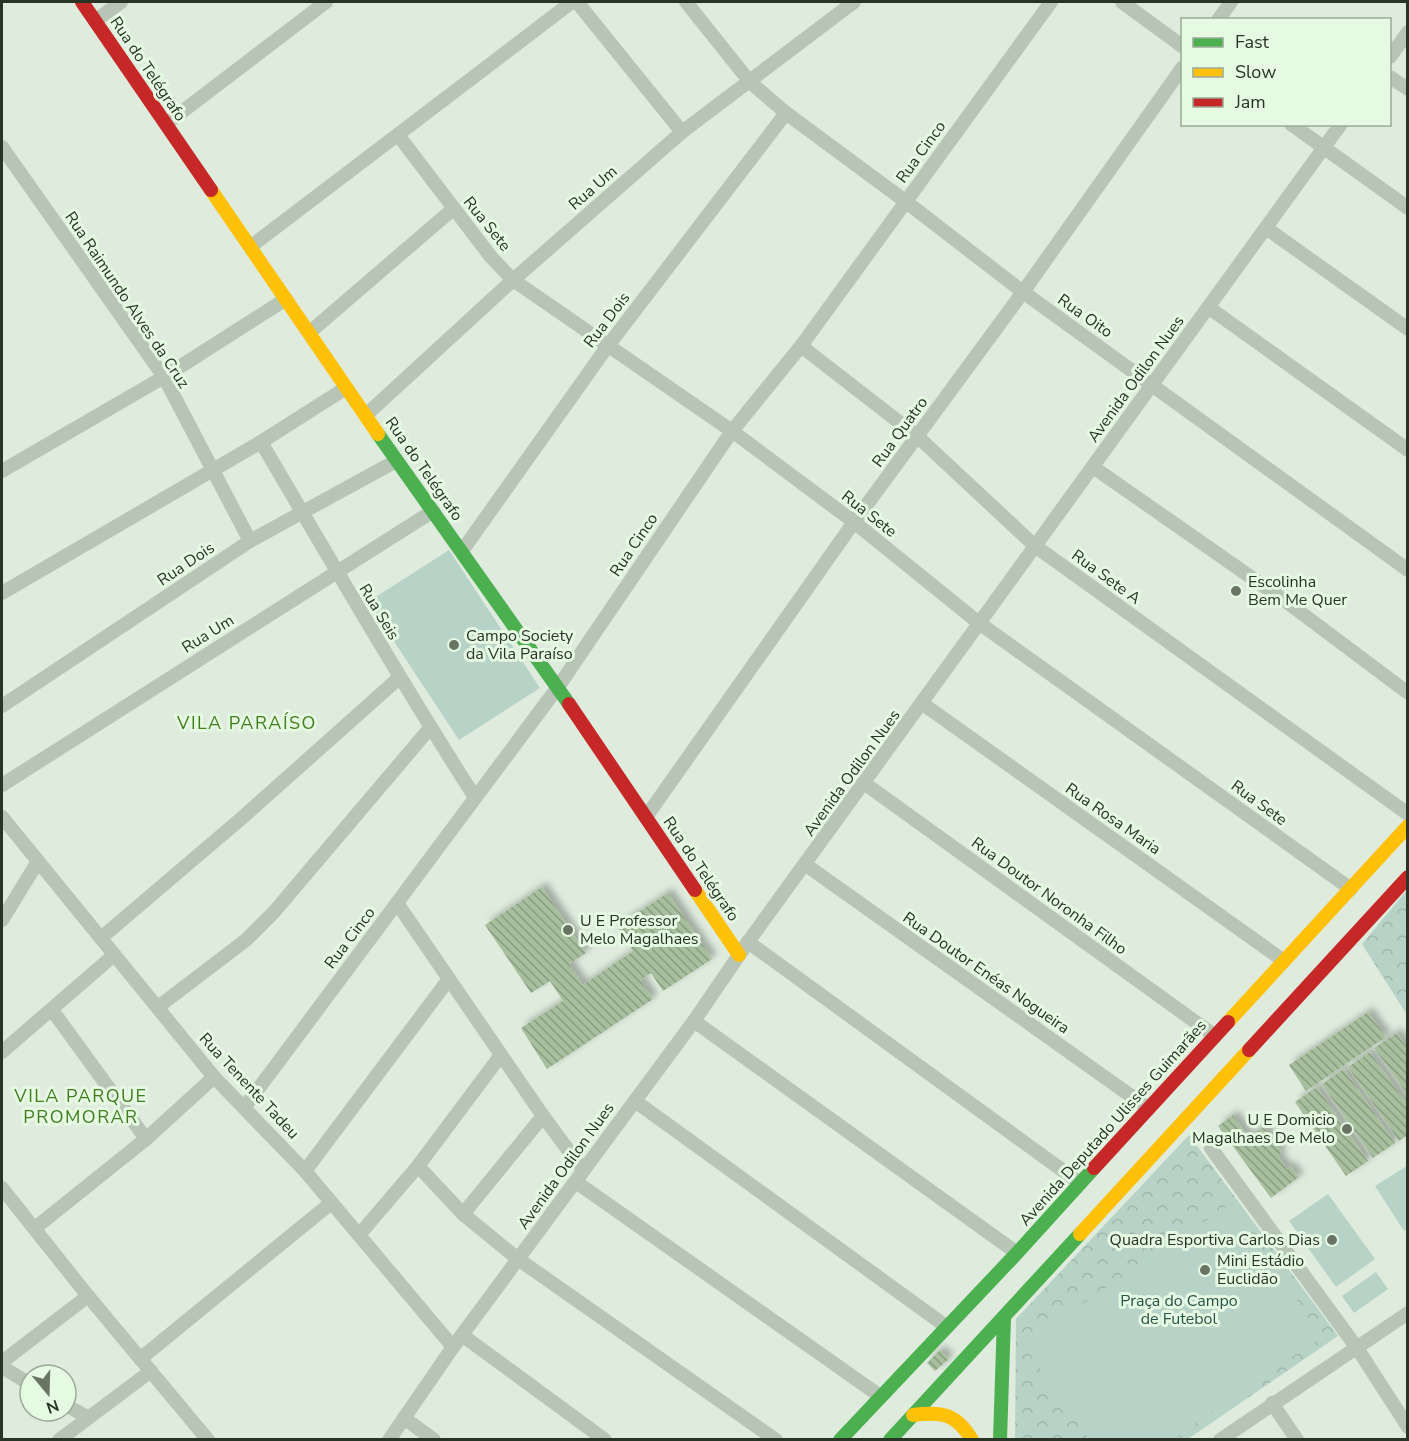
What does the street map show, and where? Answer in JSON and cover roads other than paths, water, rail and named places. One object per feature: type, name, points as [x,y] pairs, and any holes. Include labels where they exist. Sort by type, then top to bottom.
[{"type":"street","name":"Rua do Telégrafo","points":[[82,2],[310,332],[396,461],[558,687],[740,955]]},
{"type":"street","points":[[95,21],[121,2]]},
{"type":"street","points":[[166,124],[326,2]]},
{"type":"street","points":[[250,247],[574,2],[682,132]]},
{"type":"street","points":[[686,2],[750,82]]},
{"type":"street","name":"Rua Um","points":[[366,415],[513,280],[682,132],[854,2]]},
{"type":"street","name":"Rua Cinco","points":[[244,1107],[474,796],[558,687],[732,431],[801,346],[1051,2]]},
{"type":"street","points":[[1122,2],[1181,45]]},
{"type":"street","points":[[1219,18],[1231,2]]},
{"type":"street","points":[[1391,54],[1407,32]]},
{"type":"street","name":"Rua Quatro","points":[[646,817],[854,522],[1023,292],[1181,69]]},
{"type":"street","points":[[1391,77],[1407,89]]},
{"type":"street","name":"Rua Oito","points":[[750,82],[786,113],[1023,292],[1407,570]]},
{"type":"street","name":"Rua Dois","points":[[462,552],[607,347],[786,113]]},
{"type":"street","points":[[1294,126],[1407,208]]},
{"type":"street","name":"Avenida Odilon Nues","points":[[388,1440],[453,1347],[694,1021],[748,942],[923,704],[979,623],[1340,126]]},
{"type":"street","name":"Rua Sete","points":[[398,135],[453,208],[513,280],[607,347],[732,431],[854,522],[979,623],[1351,890]]},
{"type":"street","name":"Rua Raimundo Alves da Cruz","points":[[2,147],[164,377],[250,541]]},
{"type":"street","points":[[310,332],[453,208]]},
{"type":"street","points":[[1266,228],[1407,329]]},
{"type":"street","points":[[2,471],[164,377],[286,299]]},
{"type":"street","points":[[1208,307],[1407,450]]},
{"type":"street","name":"Rua Sete A","points":[[801,346],[917,436],[1035,546],[1407,814]]},
{"type":"street","points":[[2,593],[261,442],[346,388]]},
{"type":"street","name":"Rua Seis","points":[[261,442],[336,573],[474,796]]},
{"type":"street","name":"Rua Dois","points":[[2,706],[250,541],[396,461]]},
{"type":"street","points":[[1093,468],[1288,603],[1407,693]]},
{"type":"street","name":"Rua Um","points":[[2,785],[433,511]]},
{"type":"street","points":[[101,938],[243,817],[400,677]]},
{"type":"street","name":"Rua Rosa Maria","points":[[923,704],[1284,961]]},
{"type":"street","points":[[158,1007],[211,969],[246,940],[274,912],[430,728]]},
{"type":"street","name":"Rua Doutor Noronha Filho","points":[[864,783],[1215,1036]]},
{"type":"street","name":"Rua Tenente Tadeu","points":[[2,817],[37,863],[214,1077],[305,1171],[453,1347]]},
{"type":"street","name":"Avenida Deputado Ulisses Guimarães","points":[[840,1440],[1017,1253],[1148,1108],[1193,1084],[1215,1036],[1351,890],[1407,826]]},
{"type":"street","points":[[2,920],[37,863]]},
{"type":"street","name":"Rua Doutor Enéas Nogueira","points":[[806,865],[1148,1108]]},
{"type":"street","name":"Avenida Deputado Ulisses Guimarães","points":[[890,1440],[1005,1317],[1193,1084],[1407,876]]},
{"type":"street","points":[[397,903],[543,1116],[580,1176],[880,1396]]},
{"type":"street","points":[[748,942],[1080,1183]]},
{"type":"street","points":[[2,1052],[114,955]]},
{"type":"street","points":[[305,1171],[449,979]]},
{"type":"street","points":[[52,1010],[146,1139]]},
{"type":"street","points":[[694,1021],[1017,1253]]},
{"type":"street","points":[[359,1235],[418,1166],[501,1055]]},
{"type":"street","points":[[35,1228],[146,1139],[214,1077]]},
{"type":"street","points":[[635,1101],[947,1327]]},
{"type":"street","points":[[463,1214],[543,1116]]},
{"type":"street","points":[[1211,1148],[1357,1348],[1407,1426]]},
{"type":"street","points":[[418,1166],[463,1214],[518,1259],[776,1440]]},
{"type":"street","points":[[2,1188],[208,1440]]},
{"type":"street","points":[[140,1359],[331,1203]]},
{"type":"street","points":[[2,1362],[88,1296]]},
{"type":"street","points":[[1220,1440],[1407,1313]]},
{"type":"street","points":[[1000,1440],[1005,1317]]},
{"type":"street","points":[[462,1335],[605,1440]]},
{"type":"street","points":[[2,1367],[18,1377]]},
{"type":"street","points":[[59,1440],[151,1371]]},
{"type":"street","points":[[1272,1403],[1297,1440]]},
{"type":"street","points":[[78,1412],[87,1417]]},
{"type":"street","points":[[913,1415],[932,1412],[959,1420],[972,1440]]},
{"type":"street","points":[[404,1418],[434,1440]]},
{"type":"place","name":"Escolinha Bem Me Quer","points":[[1236,591]]},
{"type":"place","name":"Campo Society da Vila Paraíso","points":[[454,645]]},
{"type":"place","name":"U E Professor Melo Magalhaes","points":[[568,930]]},
{"type":"place","name":"U E Domicio Magalhaes De Melo","points":[[1347,1129]]},
{"type":"place","name":"Quadra Esportiva Carlos Dias","points":[[1332,1240]]},
{"type":"place","name":"Mini Estádio Euclidão","points":[[1205,1270]]},
{"type":"district","name":"VILA PARAÍSO","points":[[247,723]]},
{"type":"district","name":"VILA PARQUE PROMORAR","points":[[81,1106]]},
{"type":"park label","name":"Praça do Campo de Futebol","points":[[1179,1310]]}]
